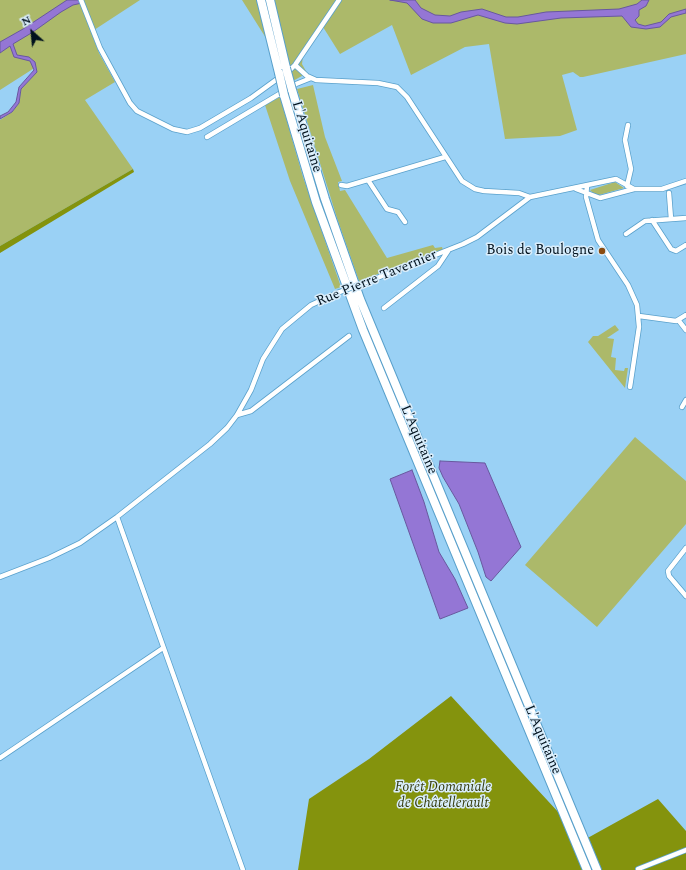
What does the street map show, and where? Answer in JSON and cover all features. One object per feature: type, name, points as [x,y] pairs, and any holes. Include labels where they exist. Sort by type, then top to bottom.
[{"type":"highway","name":"L'Aquitaine","points":[[261,0],[278,73],[316,202],[363,330],[587,870]]},
{"type":"highway","name":"L'Aquitaine","points":[[270,0],[292,90],[327,206],[360,299],[597,870]]},
{"type":"street","points":[[82,2],[100,48],[130,103],[137,111],[173,130],[187,132],[200,128],[251,98],[286,73],[295,65],[339,0]]},
{"type":"street","points":[[295,65],[311,78],[328,82],[378,83],[397,87],[407,97],[445,158],[462,181],[475,189],[496,193],[519,193],[530,197]]},
{"type":"street","points":[[207,137],[296,84],[311,78]]},
{"type":"street","points":[[625,191],[631,169],[624,140],[628,125]]},
{"type":"street","points":[[341,185],[348,186],[445,158]]},
{"type":"street","name":"Rue Pierre Tavernier","points":[[0,577],[71,548],[117,517],[210,444],[228,428],[237,415],[251,390],[263,359],[282,329],[311,305],[337,293],[448,251],[476,237],[530,197],[575,189],[616,179],[634,189]]},
{"type":"street","points":[[368,180],[387,209],[400,214],[405,222]]},
{"type":"street","points":[[575,189],[600,198],[634,189],[662,189],[686,181]]},
{"type":"street","points":[[587,186],[586,193],[592,224],[598,240],[628,285],[637,305],[639,316],[630,388]]},
{"type":"street","points":[[669,194],[671,219]]},
{"type":"street","points":[[626,234],[645,221],[686,218]]},
{"type":"street","points":[[652,220],[670,249],[676,251],[686,245]]},
{"type":"street","points":[[384,308],[438,266],[448,251]]},
{"type":"street","points":[[679,321],[686,315]]},
{"type":"street","points":[[639,316],[679,321],[686,330]]},
{"type":"street","points":[[237,415],[251,411],[349,336]]},
{"type":"street","points":[[682,407],[686,400]]},
{"type":"street","points":[[117,517],[243,870]]},
{"type":"street","points":[[686,548],[668,571],[669,576],[686,596]]},
{"type":"street","points":[[0,758],[163,648]]},
{"type":"street","points":[[638,869],[686,850]]},
{"type":"green space","points":[[0,0],[140,0],[91,32],[99,53],[115,82],[85,100],[133,169],[0,246],[0,120],[12,112],[19,103],[21,89],[37,72],[36,67],[0,90]]},
{"type":"green space","points":[[242,0],[686,0],[686,54],[583,77],[580,77],[573,72],[562,75],[577,130],[560,136],[505,139],[489,44],[465,47],[411,75],[392,25],[340,54],[323,27],[303,56],[302,64],[307,73],[293,81]]},
{"type":"green space","points":[[313,85],[325,137],[342,181],[338,182],[340,191],[345,190],[387,258],[433,245],[435,248],[442,247],[443,250],[359,281],[337,218],[297,89]]},
{"type":"green space","points":[[280,97],[303,177],[341,287],[335,289],[290,181],[265,105]]},
{"type":"green space","points":[[133,169],[134,172],[0,253],[0,246]]},
{"type":"green space","points":[[615,182],[624,188],[599,195],[594,194],[590,190]]},
{"type":"green space","points":[[615,325],[619,330],[607,338],[614,339],[611,357],[616,358],[615,370],[624,371],[625,368],[628,368],[625,388],[588,342],[593,336],[598,336]]},
{"type":"green space","points":[[635,437],[686,481],[686,524],[597,627],[525,565]]},
{"type":"green space","name":"Forêt Domaniale de Châtellerault","points":[[451,696],[584,840],[658,799],[686,831],[686,870],[298,870],[309,799],[369,759]]},
{"type":"shaded area","points":[[67,0],[80,0],[82,3],[73,5],[61,12],[13,44],[17,55],[29,57],[35,62],[37,72],[21,89],[19,103],[12,112],[0,119],[0,116],[8,112],[16,102],[19,87],[34,70],[30,61],[14,57],[10,46],[0,53],[0,42],[23,29]]},
{"type":"shaded area","points":[[390,0],[415,0],[421,8],[435,15],[450,16],[461,12],[482,9],[506,17],[518,17],[546,12],[619,9],[637,4],[642,0],[649,0],[646,6],[639,10],[639,16],[635,20],[638,24],[645,26],[661,22],[669,14],[686,9],[686,13],[671,17],[660,27],[646,29],[631,27],[622,16],[561,18],[517,24],[505,23],[478,15],[451,23],[433,23],[422,19],[407,3]]},
{"type":"shaded area","points":[[440,461],[485,463],[521,547],[491,581],[486,577],[459,504],[439,468]]},
{"type":"shaded area","points":[[412,470],[424,502],[439,552],[455,579],[468,608],[440,619],[390,479]]},
{"type":"place","name":"Bois de Boulogne","points":[[602,251]]}]
